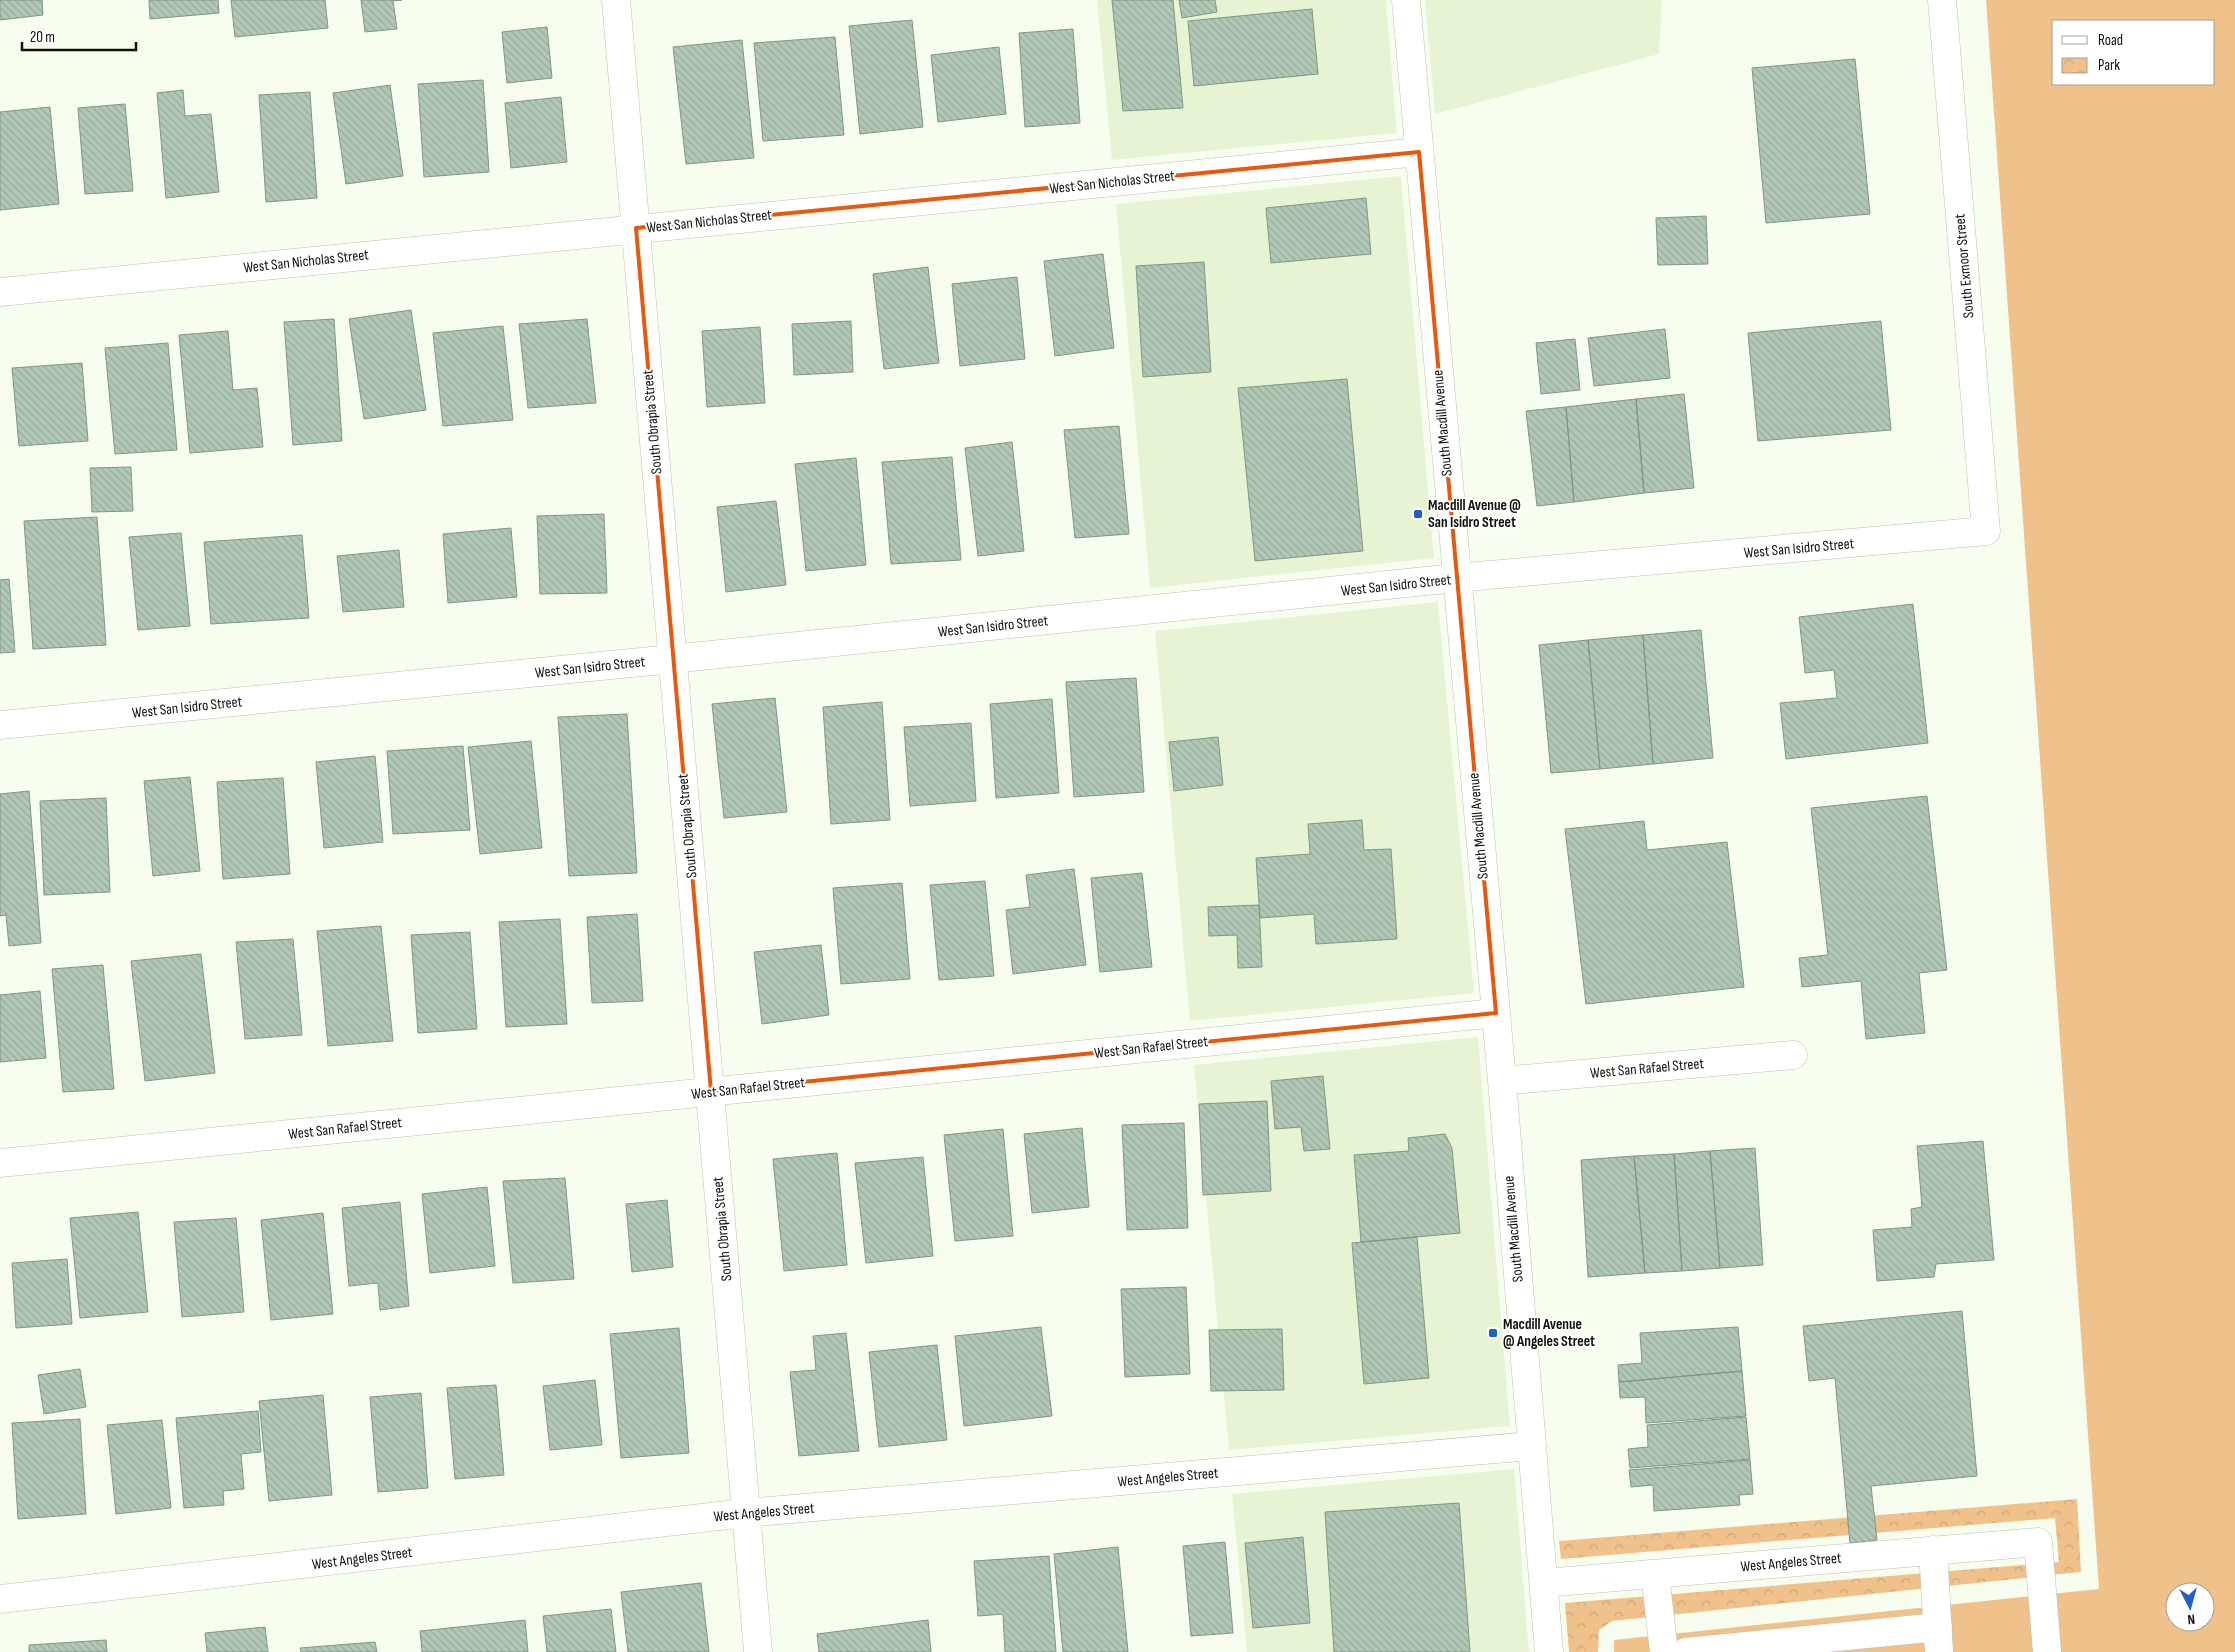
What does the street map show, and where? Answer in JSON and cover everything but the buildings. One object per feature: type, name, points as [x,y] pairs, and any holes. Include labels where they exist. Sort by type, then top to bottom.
[{"type":"street","name":"South Obrapia Street","points":[[616,0],[758,1652]]},
{"type":"street","name":"South Macdill Avenue","points":[[1406,0],[1502,1081],[1549,1652]]},
{"type":"street","name":"South Exmoor Street","points":[[1942,0],[1986,531]]},
{"type":"street","name":"West San Nicholas Street","points":[[0,292],[1418,152]]},
{"type":"street","name":"West San Isidro Street","points":[[0,725],[672,659],[1456,578],[1986,531]]},
{"type":"street","name":"West San Rafael Street","points":[[0,1163],[1496,1013]]},
{"type":"street","name":"West San Rafael Street","points":[[1502,1081],[1793,1055]]},
{"type":"street","name":"West Angeles Street","points":[[0,1600],[745,1513],[1531,1446]]},
{"type":"street","name":"West Angeles Street","points":[[1544,1584],[2038,1542],[2047,1652]]},
{"type":"street","points":[[1686,1652],[1939,1639],[1933,1550]]},
{"type":"street","points":[[1655,1574],[1664,1652]]},
{"type":"highlighted area","points":[[1419,152],[1496,1013],[711,1091],[636,228]]},
{"type":"shaded area","points":[[1097,0],[1386,0],[1397,133],[1112,160]]},
{"type":"shaded area","points":[[1425,0],[1662,0],[1659,54],[1435,114]]},
{"type":"shaded area","points":[[1401,176],[1434,558],[1150,588],[1116,204]]},
{"type":"shaded area","points":[[1438,602],[1474,993],[1190,1021],[1155,631]]},
{"type":"shaded area","points":[[1478,1037],[1510,1426],[1229,1450],[1194,1065]]},
{"type":"shaded area","points":[[1514,1469],[1529,1652],[1247,1652],[1232,1494]]},
{"type":"green space","points":[[1986,0],[2235,0],[2235,1652],[1614,1652],[1614,1640],[2099,1589]]},
{"type":"green space","points":[[2077,1499],[2081,1572],[1612,1621],[1599,1630],[1598,1652],[1569,1652],[1565,1603],[2059,1562],[2055,1518],[1561,1559],[1559,1541]]},
{"type":"place","name":"Macdill Avenue @ San Isidro Street","points":[[1418,514]]},
{"type":"place","name":"Macdill Avenue @ Angeles Street","points":[[1493,1333]]}]
